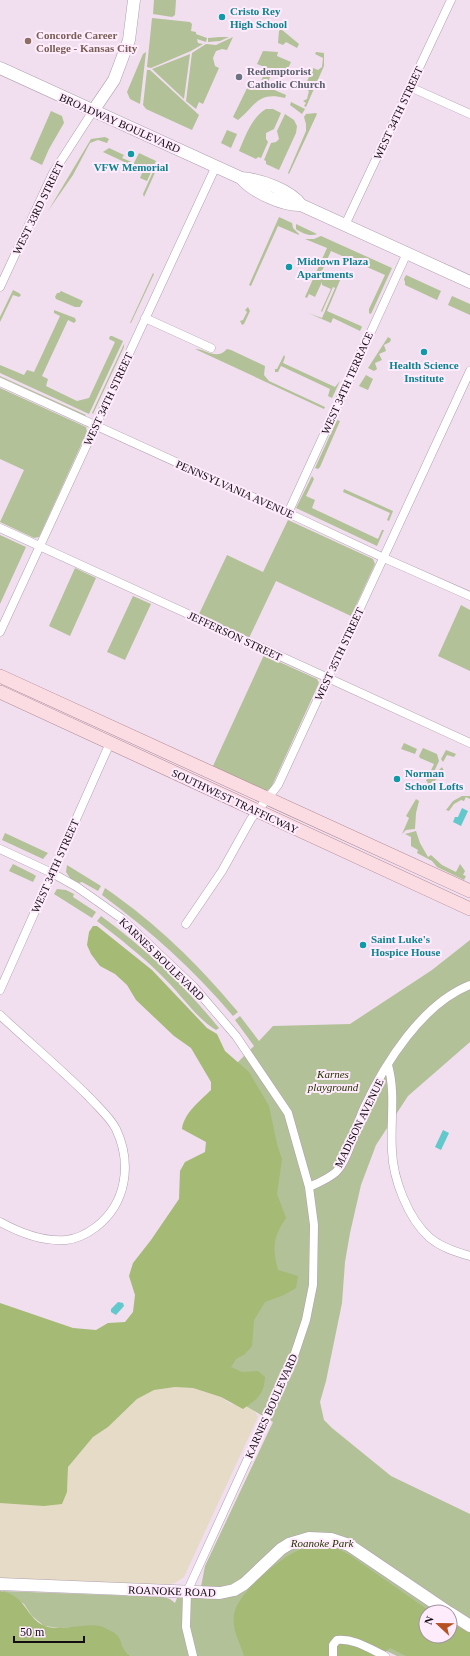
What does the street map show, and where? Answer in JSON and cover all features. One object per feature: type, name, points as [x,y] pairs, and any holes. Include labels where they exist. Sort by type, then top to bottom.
[{"type":"main road","points":[[93,111],[114,80],[122,60],[129,40],[134,0]]},
{"type":"main road","name":"BROADWAY BOULEVARD","points":[[0,68],[241,178],[258,180],[276,188],[293,196],[301,205],[470,282]]},
{"type":"main road","name":"SOUTHWEST TRAFFICWAY","points":[[0,676],[470,891]]},
{"type":"main road","name":"SOUTHWEST TRAFFICWAY","points":[[0,692],[470,909]]},
{"type":"main road","name":"ROANOKE ROAD","points":[[0,1584],[220,1593],[234,1590],[244,1584],[281,1549],[289,1544],[309,1538],[331,1538],[349,1545],[436,1604]]},
{"type":"main road","name":"ROANOKE ROAD","points":[[458,1619],[470,1626]]},
{"type":"street","name":"WEST 34TH STREET","points":[[345,225],[451,0]]},
{"type":"street","points":[[410,87],[470,114]]},
{"type":"street","name":"WEST 33RD STREET","points":[[0,287],[53,173],[93,111]]},
{"type":"street","name":"WEST 34TH STREET","points":[[0,632],[216,166]]},
{"type":"street","name":"WEST 34TH TERRACE","points":[[288,513],[407,253]]},
{"type":"street","points":[[145,318],[211,348]]},
{"type":"street","name":"WEST 35TH STREET","points":[[186,924],[222,871],[251,819],[278,785],[470,371]]},
{"type":"street","name":"PENNSYLVANIA AVENUE","points":[[0,382],[470,596]]},
{"type":"street","name":"JEFFERSON STREET","points":[[0,528],[470,743]]},
{"type":"street","name":"WEST 34TH STREET","points":[[0,990],[110,743]]},
{"type":"street","name":"KARNES BOULEVARD","points":[[0,849],[52,873],[77,887],[121,918],[194,987],[236,1036],[288,1113],[309,1187],[314,1224],[313,1285],[306,1320],[292,1362],[187,1592],[186,1627],[193,1656]]},
{"type":"street","name":"MADISON AVENUE","points":[[309,1187],[326,1179],[337,1171],[347,1153],[364,1108],[388,1065],[403,1043],[432,1010],[449,996],[470,985]]},
{"type":"street","points":[[0,1015],[62,1070],[106,1115],[115,1128],[123,1146],[126,1165],[124,1184],[118,1202],[105,1220],[88,1233],[67,1240],[43,1240],[17,1231],[0,1222]]},
{"type":"street","points":[[388,1065],[393,1085],[392,1151],[395,1175],[411,1215],[429,1237],[449,1250],[470,1256]]},
{"type":"street","points":[[333,1656],[333,1645],[337,1640],[344,1639],[353,1641],[385,1656]]},
{"type":"shaded area","points":[[175,1387],[193,1388],[221,1397],[231,1404],[248,1406],[258,1417],[184,1577],[175,1583],[164,1585],[0,1580],[0,1503],[18,1503],[67,1492],[68,1467],[93,1437],[108,1427],[137,1399],[154,1390]]},
{"type":"green space","points":[[154,0],[176,0],[175,15],[172,17],[153,14]]},
{"type":"green space","points":[[152,18],[190,22],[192,24],[191,31],[207,38],[206,42],[197,39],[198,43],[203,44],[191,51],[151,68],[147,67]]},
{"type":"green space","points":[[281,29],[299,44],[297,48],[286,42],[283,45],[278,43],[279,31]]},
{"type":"green space","points":[[229,37],[220,41],[208,42],[208,38]]},
{"type":"green space","points":[[233,37],[227,50],[222,49],[216,51],[213,58],[215,66],[219,68],[203,104],[199,102],[196,109],[186,101],[192,53],[206,44],[216,45]]},
{"type":"green space","points":[[263,51],[278,52],[277,56],[291,62],[285,75],[273,70],[268,82],[270,88],[286,95],[285,98],[276,96],[262,98],[238,120],[233,117],[250,82],[254,84],[261,81],[264,74],[262,66],[257,64]]},
{"type":"green space","points":[[146,52],[140,104],[130,99],[127,92],[143,54]]},
{"type":"green space","points":[[316,52],[324,53],[324,66],[306,107],[304,106],[306,103],[303,101],[307,99],[309,91],[304,88],[313,68],[318,70],[322,67],[323,58],[315,54]]},
{"type":"green space","points":[[190,54],[184,99],[152,69]]},
{"type":"green space","points":[[147,70],[150,70],[199,115],[192,130],[146,109],[143,105]]},
{"type":"green space","points":[[291,102],[305,109],[302,114],[290,105]]},
{"type":"green space","points":[[266,109],[273,109],[281,113],[274,129],[266,133],[266,139],[268,142],[261,158],[258,157],[256,159],[239,151],[253,122]]},
{"type":"green space","points":[[51,111],[62,116],[64,123],[49,149],[42,165],[30,159]]},
{"type":"green space","points":[[285,114],[294,120],[297,126],[296,133],[279,170],[266,164],[266,161],[264,160],[271,143],[276,142],[279,139],[277,131]]},
{"type":"green space","points":[[306,114],[317,114],[289,174],[288,173],[306,131],[304,117]]},
{"type":"green space","points":[[227,130],[237,134],[231,148],[221,143]]},
{"type":"green space","points":[[105,137],[109,139],[107,143],[98,140],[90,143],[73,175],[48,211],[91,139]]},
{"type":"green space","points":[[109,148],[124,155],[122,158],[134,163],[139,153],[156,161],[152,170],[139,164],[135,167],[103,152]]},
{"type":"green space","points":[[156,165],[158,166],[144,197],[143,194]]},
{"type":"green space","points":[[140,167],[151,172],[147,181],[140,178],[143,171]]},
{"type":"green space","points":[[279,217],[292,223],[293,228],[299,235],[278,226],[251,286],[249,285]]},
{"type":"green space","points":[[296,224],[317,234],[309,235],[301,232],[296,229]]},
{"type":"green space","points":[[321,236],[392,268],[371,314],[369,313],[369,309],[385,275],[331,251],[318,280],[324,270],[341,278],[327,311],[361,326],[360,331],[333,318],[331,323],[308,313],[322,318],[335,288],[333,287],[322,312],[321,311],[331,289],[322,285],[322,282],[315,297],[309,294],[307,298],[305,297],[327,248],[305,239],[314,239]]},
{"type":"green space","points":[[153,273],[154,274],[130,323]]},
{"type":"green space","points":[[406,275],[441,291],[437,300],[405,285],[404,279]]},
{"type":"green space","points":[[13,290],[21,295],[19,297],[13,295],[0,322],[0,317]]},
{"type":"green space","points":[[61,291],[83,301],[80,307],[75,307],[56,299],[55,297],[57,293]]},
{"type":"green space","points":[[452,296],[470,304],[470,315],[448,305]]},
{"type":"green space","points":[[248,307],[250,311],[244,324],[242,325],[240,321],[243,320],[247,312],[245,310]]},
{"type":"green space","points":[[54,310],[75,318],[76,321],[74,323],[68,320],[42,376],[48,379],[46,386],[77,401],[89,398],[115,342],[109,339],[110,336],[123,341],[89,414],[0,373],[0,365],[24,375],[27,370],[34,372],[60,316],[54,313]]},
{"type":"green space","points":[[388,337],[391,339],[390,342],[384,345],[386,351],[379,354],[382,360],[375,363],[377,369],[374,371],[368,368]]},
{"type":"green space","points":[[124,344],[124,347],[93,414],[92,413]]},
{"type":"green space","points":[[195,349],[211,354],[219,354],[227,349],[231,350],[265,366],[264,375],[269,381],[325,407],[324,409]]},
{"type":"green space","points":[[284,355],[285,357],[283,363],[335,387],[340,381],[332,398],[328,396],[330,389],[281,366],[278,372],[275,372],[275,369],[277,369]]},
{"type":"green space","points":[[366,375],[373,379],[368,390],[359,386]]},
{"type":"green space","points":[[0,376],[86,415],[85,416]]},
{"type":"green space","points":[[0,388],[86,427],[87,432],[39,537],[34,538],[0,522],[24,470],[0,459]]},
{"type":"green space","points":[[337,420],[340,421],[320,467],[318,469],[315,468]]},
{"type":"green space","points":[[312,476],[314,479],[306,496],[315,500],[312,508],[378,539],[382,530],[384,530],[377,546],[296,508]]},
{"type":"green space","points":[[344,489],[393,511],[389,521],[387,520],[390,513],[343,492]]},
{"type":"green space","points":[[288,520],[373,559],[375,564],[351,616],[276,581],[249,638],[199,614],[227,555],[263,572]]},
{"type":"green space","points":[[0,535],[26,547],[0,604]]},
{"type":"green space","points":[[75,568],[96,578],[70,636],[49,626]]},
{"type":"green space","points":[[133,596],[151,604],[125,660],[107,652]]},
{"type":"green space","points":[[461,605],[470,610],[470,671],[438,656]]},
{"type":"green space","points":[[264,655],[317,679],[319,683],[271,788],[266,791],[213,766]]},
{"type":"green space","points":[[404,743],[417,749],[415,754],[401,749]]},
{"type":"green space","points":[[423,748],[437,754],[439,761],[433,774],[442,767],[445,773],[429,785],[426,781],[434,764],[420,758],[419,756]]},
{"type":"green space","points":[[446,750],[456,754],[454,757],[447,755],[443,762],[441,759]]},
{"type":"green space","points":[[462,796],[470,796],[470,799],[466,797],[464,801],[461,800],[454,804],[449,811],[446,810],[453,801]]},
{"type":"green space","points":[[416,799],[419,801],[416,813],[415,829],[406,830],[402,834],[409,818],[406,816]]},
{"type":"green space","points":[[416,831],[420,843],[428,857],[431,855],[442,865],[456,872],[460,864],[465,871],[463,875],[466,876],[464,880],[437,867],[432,861],[417,853],[418,850],[411,846],[411,837],[405,834]]},
{"type":"green space","points":[[5,833],[48,853],[43,859],[2,840]]},
{"type":"green space","points":[[13,864],[36,876],[33,882],[9,871]]},
{"type":"green space","points":[[67,865],[101,886],[98,891],[82,882],[79,883],[70,878],[66,872]]},
{"type":"green space","points":[[105,888],[142,916],[176,945],[223,994],[238,1012],[233,1016],[203,983],[155,937],[102,895]]},
{"type":"green space","points":[[57,889],[66,890],[74,894],[73,897],[96,912],[92,918],[54,894]]},
{"type":"green space","points":[[101,916],[133,941],[178,982],[219,1028],[216,1030],[202,1019],[168,982],[130,947],[97,921]]},
{"type":"green space","points":[[93,926],[97,926],[152,970],[207,1028],[217,1034],[225,1051],[249,1072],[269,1106],[277,1144],[282,1159],[277,1194],[286,1218],[276,1237],[274,1249],[275,1255],[278,1270],[298,1276],[296,1288],[284,1295],[265,1302],[254,1320],[252,1346],[245,1354],[236,1359],[231,1367],[242,1372],[258,1371],[265,1377],[263,1388],[259,1396],[243,1409],[221,1397],[193,1388],[175,1387],[154,1390],[137,1399],[108,1427],[93,1437],[68,1467],[67,1492],[62,1504],[44,1506],[0,1503],[0,1303],[73,1328],[96,1330],[108,1323],[125,1322],[133,1312],[135,1295],[129,1276],[133,1263],[179,1199],[180,1171],[185,1162],[205,1152],[206,1142],[182,1129],[183,1123],[189,1113],[211,1090],[211,1082],[191,1048],[174,1036],[136,1000],[127,985],[115,974],[100,966],[91,954],[87,945],[89,932]]},
{"type":"green space","name":"Roanoke Park","points":[[470,940],[470,1042],[408,1096],[376,1145],[361,1185],[350,1233],[345,1262],[342,1303],[326,1381],[320,1402],[324,1420],[391,1476],[470,1514],[470,1656],[397,1656],[361,1639],[330,1656],[131,1656],[123,1650],[116,1634],[76,1627],[60,1628],[44,1626],[32,1616],[24,1604],[2,1591],[163,1597],[170,1599],[175,1603],[177,1598],[201,1587],[205,1566],[273,1422],[177,1365],[236,1064],[254,1046],[235,1020],[240,1016],[259,1041],[273,1026],[350,1024],[432,970]]},
{"type":"green space","points":[[318,1544],[334,1547],[348,1554],[420,1604],[418,1604],[418,1644],[458,1644],[458,1627],[470,1633],[470,1656],[406,1656],[390,1648],[381,1656],[244,1656],[234,1626],[236,1607],[249,1588],[258,1579],[287,1556]]},
{"type":"green space","points":[[0,1591],[9,1593],[16,1597],[39,1623],[45,1626],[59,1628],[100,1626],[105,1628],[116,1634],[124,1650],[131,1656],[0,1656]]},
{"type":"water","points":[[462,808],[468,811],[461,826],[453,822],[455,817],[458,817]]},
{"type":"water","points":[[443,1130],[449,1133],[441,1150],[435,1147]]},
{"type":"water","points":[[118,1302],[123,1303],[124,1306],[116,1315],[111,1312],[111,1309]]},
{"type":"place","name":"Cristo Rey High School","points":[[222,17]]},
{"type":"place","name":"Concorde Career College - Kansas City","points":[[28,41]]},
{"type":"place","name":"Redemptorist Catholic Church","points":[[239,77]]},
{"type":"place","name":"VFW Memorial","points":[[131,154]]},
{"type":"place","name":"Midtown Plaza Apartments","points":[[289,267]]},
{"type":"place","name":"Health Science Institute","points":[[424,352]]},
{"type":"place","name":"Norman School Lofts","points":[[397,779]]},
{"type":"place","name":"Saint Luke's Hospice House","points":[[363,945]]},
{"type":"park label","name":"Karnes playground","points":[[333,1080]]}]
